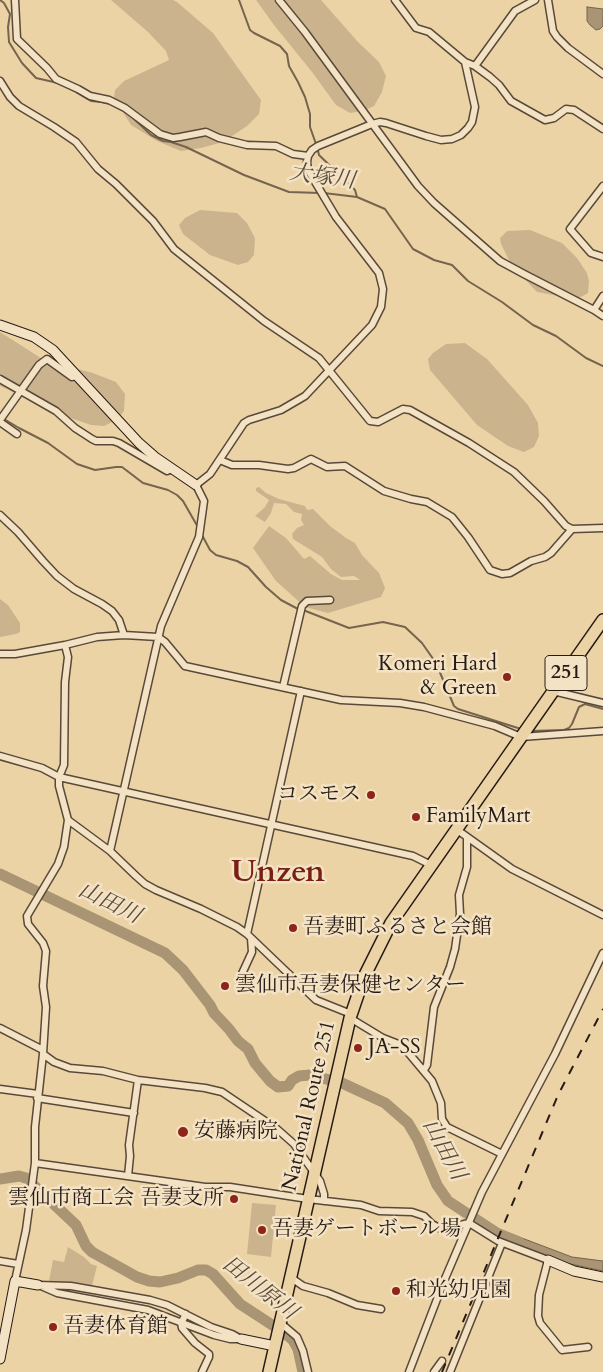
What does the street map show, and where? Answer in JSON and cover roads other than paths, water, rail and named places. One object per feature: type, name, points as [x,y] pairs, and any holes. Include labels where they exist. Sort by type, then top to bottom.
[{"type":"highway","name":"National Route 251","points":[[269,1372],[350,1016],[373,956],[391,923],[603,620]]},
{"type":"street","points":[[15,0],[17,40],[56,79],[90,96],[109,100],[125,108],[160,134],[173,138],[206,132],[219,138],[247,145],[276,146],[293,154],[308,156]]},
{"type":"street","points":[[279,0],[305,32],[418,186],[434,203],[500,261],[603,316]]},
{"type":"street","points":[[396,0],[416,28],[430,32],[464,62],[476,66],[499,85],[511,101],[546,120],[554,118],[568,109],[583,115],[603,129]]},
{"type":"street","points":[[476,66],[515,11],[535,0]]},
{"type":"street","points":[[548,0],[553,31],[556,37],[603,74]]},
{"type":"street","points":[[196,485],[210,474],[244,422],[281,410],[305,396],[372,325],[381,307],[383,289],[379,273],[336,217],[308,170],[308,156],[318,146],[372,124],[386,123],[441,140],[452,139],[461,135],[472,122],[475,107],[464,62]]},
{"type":"street","points":[[0,81],[10,97],[19,106],[76,142],[98,169],[153,221],[174,249],[264,321],[319,358],[370,421],[378,422],[403,409],[410,410],[469,443],[514,472],[562,522],[572,529],[603,528]]},
{"type":"street","points":[[603,186],[570,230],[591,253],[603,257]]},
{"type":"street","points":[[594,310],[603,296]]},
{"type":"street","points":[[0,325],[34,337],[44,344],[77,375],[154,457],[196,485],[204,501],[199,536],[158,637],[158,647],[110,851]]},
{"type":"street","points":[[17,434],[1,419],[39,365],[47,360],[72,377],[77,375]]},
{"type":"street","points":[[0,379],[56,411],[75,428],[92,439],[119,443],[167,471],[172,469]]},
{"type":"street","points":[[220,460],[232,465],[259,465],[288,469],[311,459],[327,467],[344,466],[384,491],[428,502],[452,517],[490,570],[502,574],[510,573],[531,561],[545,557],[551,553],[572,529]]},
{"type":"street","points":[[514,468],[537,489],[538,495]]},
{"type":"street","points":[[0,515],[18,532],[42,562],[57,576],[74,589],[112,611],[119,620],[124,635]]},
{"type":"street","points":[[283,687],[303,604],[307,601],[330,600]]},
{"type":"street","points":[[0,654],[15,654],[65,646],[97,638],[124,635],[158,637],[165,642],[185,666],[341,700],[400,703],[424,707],[524,732],[603,731]]},
{"type":"street","points":[[0,1360],[26,1230],[35,1163],[34,1127],[46,1007],[43,986],[46,951],[43,943],[28,924],[26,918],[58,864],[64,847],[68,820],[59,786],[64,764],[64,682],[68,657],[65,646]]},
{"type":"street","points":[[240,978],[252,952],[249,936],[301,691]]},
{"type":"street","points":[[553,691],[603,703]]},
{"type":"street","points":[[0,756],[42,768],[60,777],[413,856],[431,865]]},
{"type":"street","points":[[68,820],[110,851],[136,876],[156,890],[201,909],[249,936],[316,1000],[350,1016],[383,1038],[401,1045],[424,1070],[437,1093],[441,1103],[442,1119],[447,1127],[502,1154]]},
{"type":"street","points":[[456,829],[512,869],[603,915]]},
{"type":"street","points":[[424,1070],[427,1066],[434,1007],[455,949],[460,914],[459,895],[466,867],[467,838]]},
{"type":"street","points":[[409,1372],[444,1281],[476,1206],[555,1054],[603,953]]},
{"type":"street","points":[[0,1028],[43,1052],[60,1065],[103,1071],[138,1080],[205,1088],[222,1092],[277,1129],[294,1144],[323,1186],[324,1200]]},
{"type":"street","points":[[128,1176],[138,1080]]},
{"type":"street","points":[[0,1089],[134,1113]]},
{"type":"street","points":[[35,1163],[205,1186],[230,1186],[308,1199],[361,1205],[380,1211],[412,1212],[424,1216],[439,1228],[448,1228],[470,1221]]},
{"type":"street","points":[[470,1221],[502,1243],[574,1271],[603,1277]]},
{"type":"street","points":[[450,1372],[502,1243]]},
{"type":"street","points":[[548,1260],[538,1295],[540,1323],[562,1350],[588,1346]]},
{"type":"street","points":[[0,1261],[18,1264]]},
{"type":"street","points":[[290,1277],[303,1286],[328,1293],[357,1305],[381,1309]]},
{"type":"street","points":[[15,1281],[38,1285],[71,1286],[150,1300],[167,1305],[211,1327],[242,1339]]},
{"type":"street","points":[[38,1285],[57,1293],[148,1310],[230,1340],[278,1333],[284,1326],[297,1337],[303,1351],[308,1372]]},
{"type":"street","points":[[100,1301],[102,1291]]},
{"type":"street","points":[[186,1314],[182,1328],[195,1344],[209,1354],[202,1372]]},
{"type":"street","points":[[434,1372],[442,1361]]},
{"type":"waterway","name":"大塚川","points":[[0,0],[4,3],[10,14],[8,27],[9,42],[22,63],[36,78],[58,83]]},
{"type":"waterway","points":[[239,0],[250,30],[280,46],[287,54],[289,66],[305,97],[310,114],[310,127],[316,144]]},
{"type":"waterway","name":"大塚川","points":[[71,89],[91,101],[110,104]]},
{"type":"waterway","name":"大塚川","points":[[131,116],[151,135],[163,141],[186,147],[244,175],[289,192],[320,193]]},
{"type":"waterway","points":[[318,151],[319,155],[355,190],[357,197]]},
{"type":"waterway","name":"大塚川","points":[[324,193],[357,197],[385,209],[413,249],[434,260],[452,265],[468,281],[502,302],[533,325],[556,336],[586,358],[603,366]]},
{"type":"waterway","points":[[4,419],[48,443],[77,464],[95,470],[122,467],[143,483],[168,490],[177,495],[183,501],[199,529]]},
{"type":"waterway","points":[[202,535],[210,550],[216,555],[237,561],[248,567],[281,600],[298,609]]},
{"type":"waterway","points":[[303,610],[349,628],[383,622],[405,627],[422,643],[436,663],[454,706],[458,709],[521,729]]},
{"type":"waterway","points":[[531,731],[564,730],[569,728],[579,707],[585,704],[603,709]]},
{"type":"waterway","name":"山田川","points":[[0,874],[165,953],[183,970],[214,1013],[238,1041],[248,1049],[255,1063],[270,1081],[278,1087],[288,1086],[292,1080],[299,1076],[310,1075],[342,1083],[385,1103],[408,1123],[418,1140],[437,1185],[448,1201],[497,1233],[519,1242]]},
{"type":"waterway","name":"田川原川","points":[[0,1179],[19,1176],[26,1178],[76,1225],[86,1246],[92,1252],[137,1277],[160,1282],[178,1278],[198,1270],[206,1270],[213,1274],[240,1304],[293,1340],[298,1349],[303,1372]]},
{"type":"railway","points":[[442,1372],[558,1095],[603,1009]]},
{"type":"place","name":"Komeri Hard & Green","points":[[507,677]]},
{"type":"place","name":"コスモス","points":[[371,795]]},
{"type":"place","name":"FamilyMart","points":[[416,817]]},
{"type":"place","name":"吾妻町ふるさと会館","points":[[293,928]]},
{"type":"place","name":"雲仙市吾妻保健センター","points":[[225,986]]},
{"type":"place","name":"JA-SS","points":[[358,1048]]},
{"type":"place","name":"安藤病院","points":[[183,1132]]},
{"type":"place","name":"雲仙市商工会 吾妻支所","points":[[234,1199]]},
{"type":"place","name":"吾妻ゲートボール場","points":[[262,1230]]},
{"type":"place","name":"和光幼児園","points":[[396,1291]]},
{"type":"place","name":"吾妻体育館","points":[[53,1327]]},
{"type":"district","name":"Unzen","points":[[278,874]]}]
